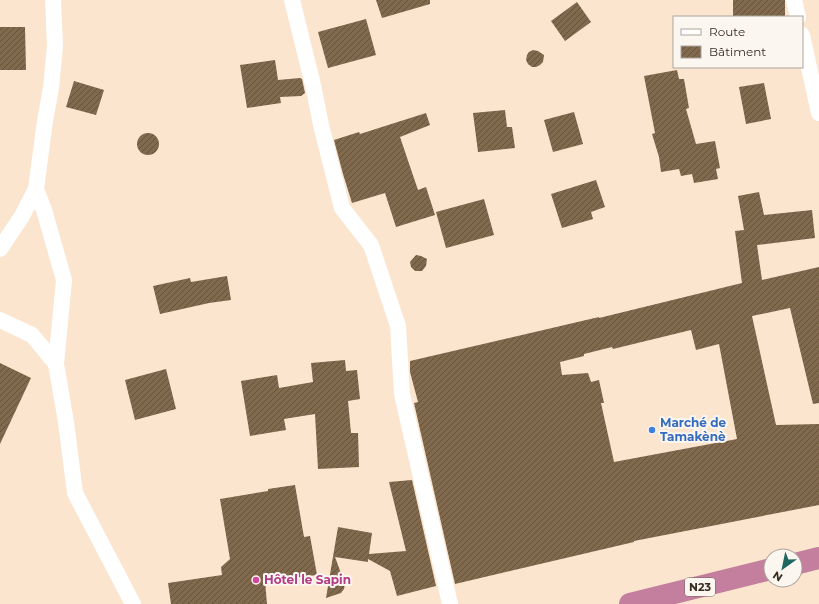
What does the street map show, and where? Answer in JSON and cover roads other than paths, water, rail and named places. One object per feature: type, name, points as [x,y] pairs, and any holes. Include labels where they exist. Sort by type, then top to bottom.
[{"type":"highway","points":[[803,562],[819,558]]},
{"type":"highway","name":"N23","points":[[630,604],[763,572]]},
{"type":"street","points":[[0,249],[22,216],[36,189],[51,88],[55,46],[53,0]]},
{"type":"street","points":[[292,0],[342,208],[371,245],[398,326],[402,394],[450,604]]},
{"type":"street","points":[[794,0],[798,16]]},
{"type":"street","points":[[803,40],[819,113]]},
{"type":"street","points":[[36,189],[44,210],[64,280],[56,364],[76,493],[133,604]]},
{"type":"street","points":[[0,320],[32,335],[56,364]]},
{"type":"place","name":"Marché de Tamakènè","points":[[652,430]]},
{"type":"place","name":"Hôtel le Sapin","points":[[256,580]]}]
